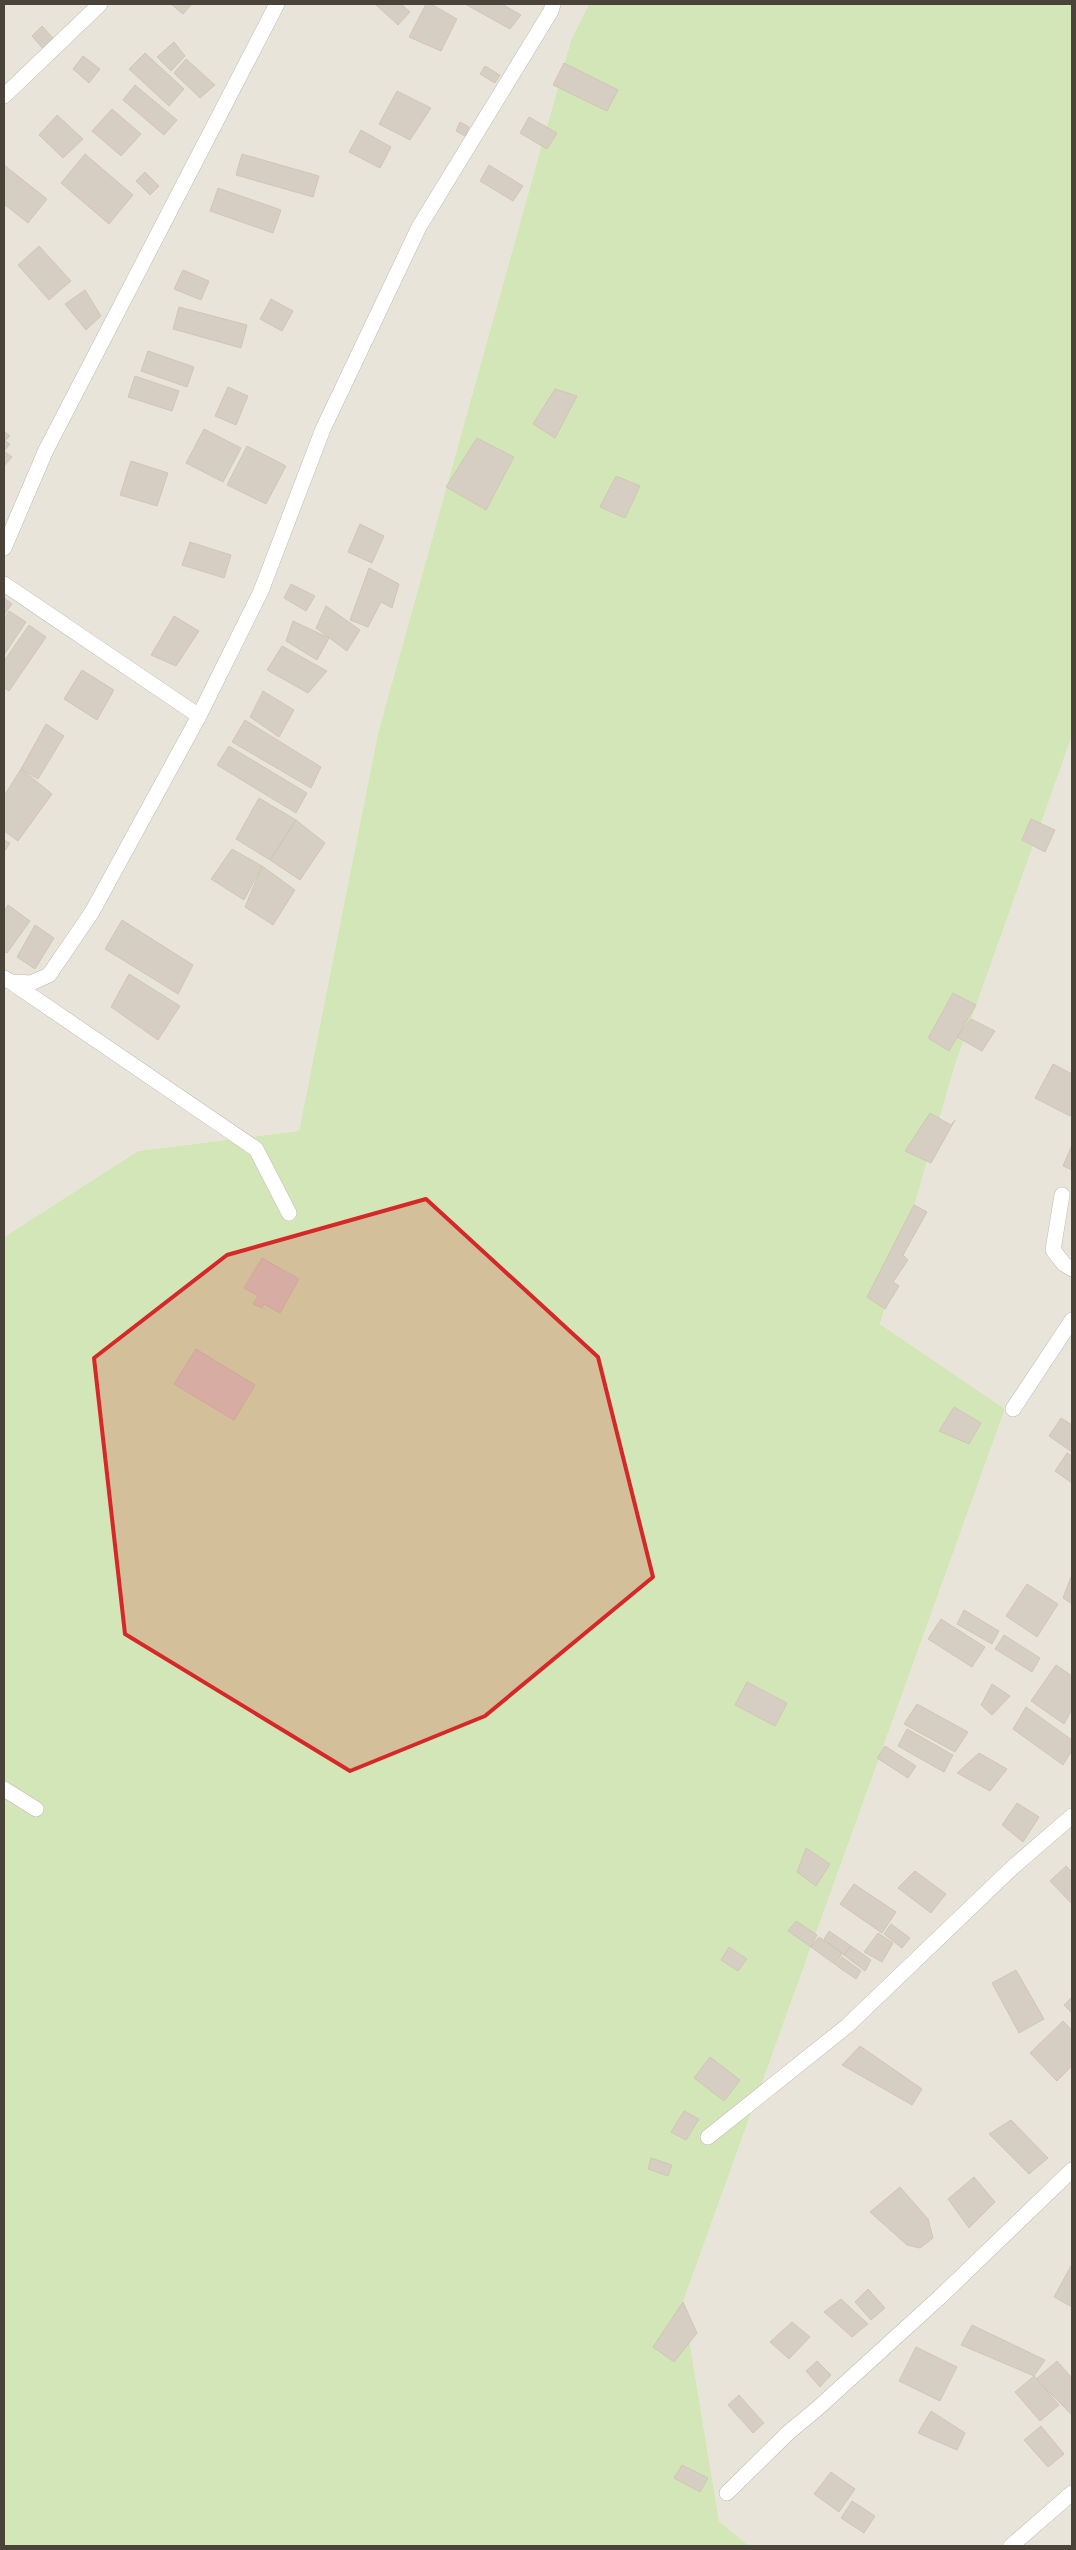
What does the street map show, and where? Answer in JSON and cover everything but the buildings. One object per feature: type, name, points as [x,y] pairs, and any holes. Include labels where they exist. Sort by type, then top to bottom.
[{"type":"street","points":[[4,96],[100,4]]},
{"type":"street","points":[[4,548],[46,450],[277,4]]},
{"type":"street","points":[[7,980],[31,983],[49,975],[92,912],[199,716],[261,591],[322,429],[418,226],[551,12],[553,4]]},
{"type":"street","points":[[4,584],[199,716]]},
{"type":"street","points":[[7,980],[256,1149],[289,1213]]},
{"type":"street","points":[[1062,1195],[1053,1250],[1064,1264],[1072,1269]]},
{"type":"street","points":[[1013,1409],[1072,1320]]},
{"type":"street","points":[[4,1789],[36,1809]]},
{"type":"street","points":[[708,2137],[846,2026],[1013,1867],[1072,1816]]},
{"type":"street","points":[[727,2494],[789,2432],[940,2297],[1010,2228],[1070,2179]]},
{"type":"street","points":[[1011,2546],[1072,2494]]},
{"type":"highlighted area","points":[[426,1199],[598,1357],[653,1577],[485,1716],[350,1771],[125,1634],[94,1358],[227,1255]]},
{"type":"shaded area","points":[[4,4],[589,4],[571,40],[378,733],[299,1131],[138,1151],[4,1237]]},
{"type":"shaded area","points":[[1072,736],[1072,2546],[749,2546],[719,2521],[683,2302],[1005,1409],[880,1324],[955,1065]]},
{"type":"green space","points":[[589,4],[1072,4],[1072,736],[955,1065],[880,1324],[1005,1409],[683,2302],[719,2521],[749,2546],[4,2546],[4,1237],[138,1151],[299,1131],[378,733],[571,40]]}]
